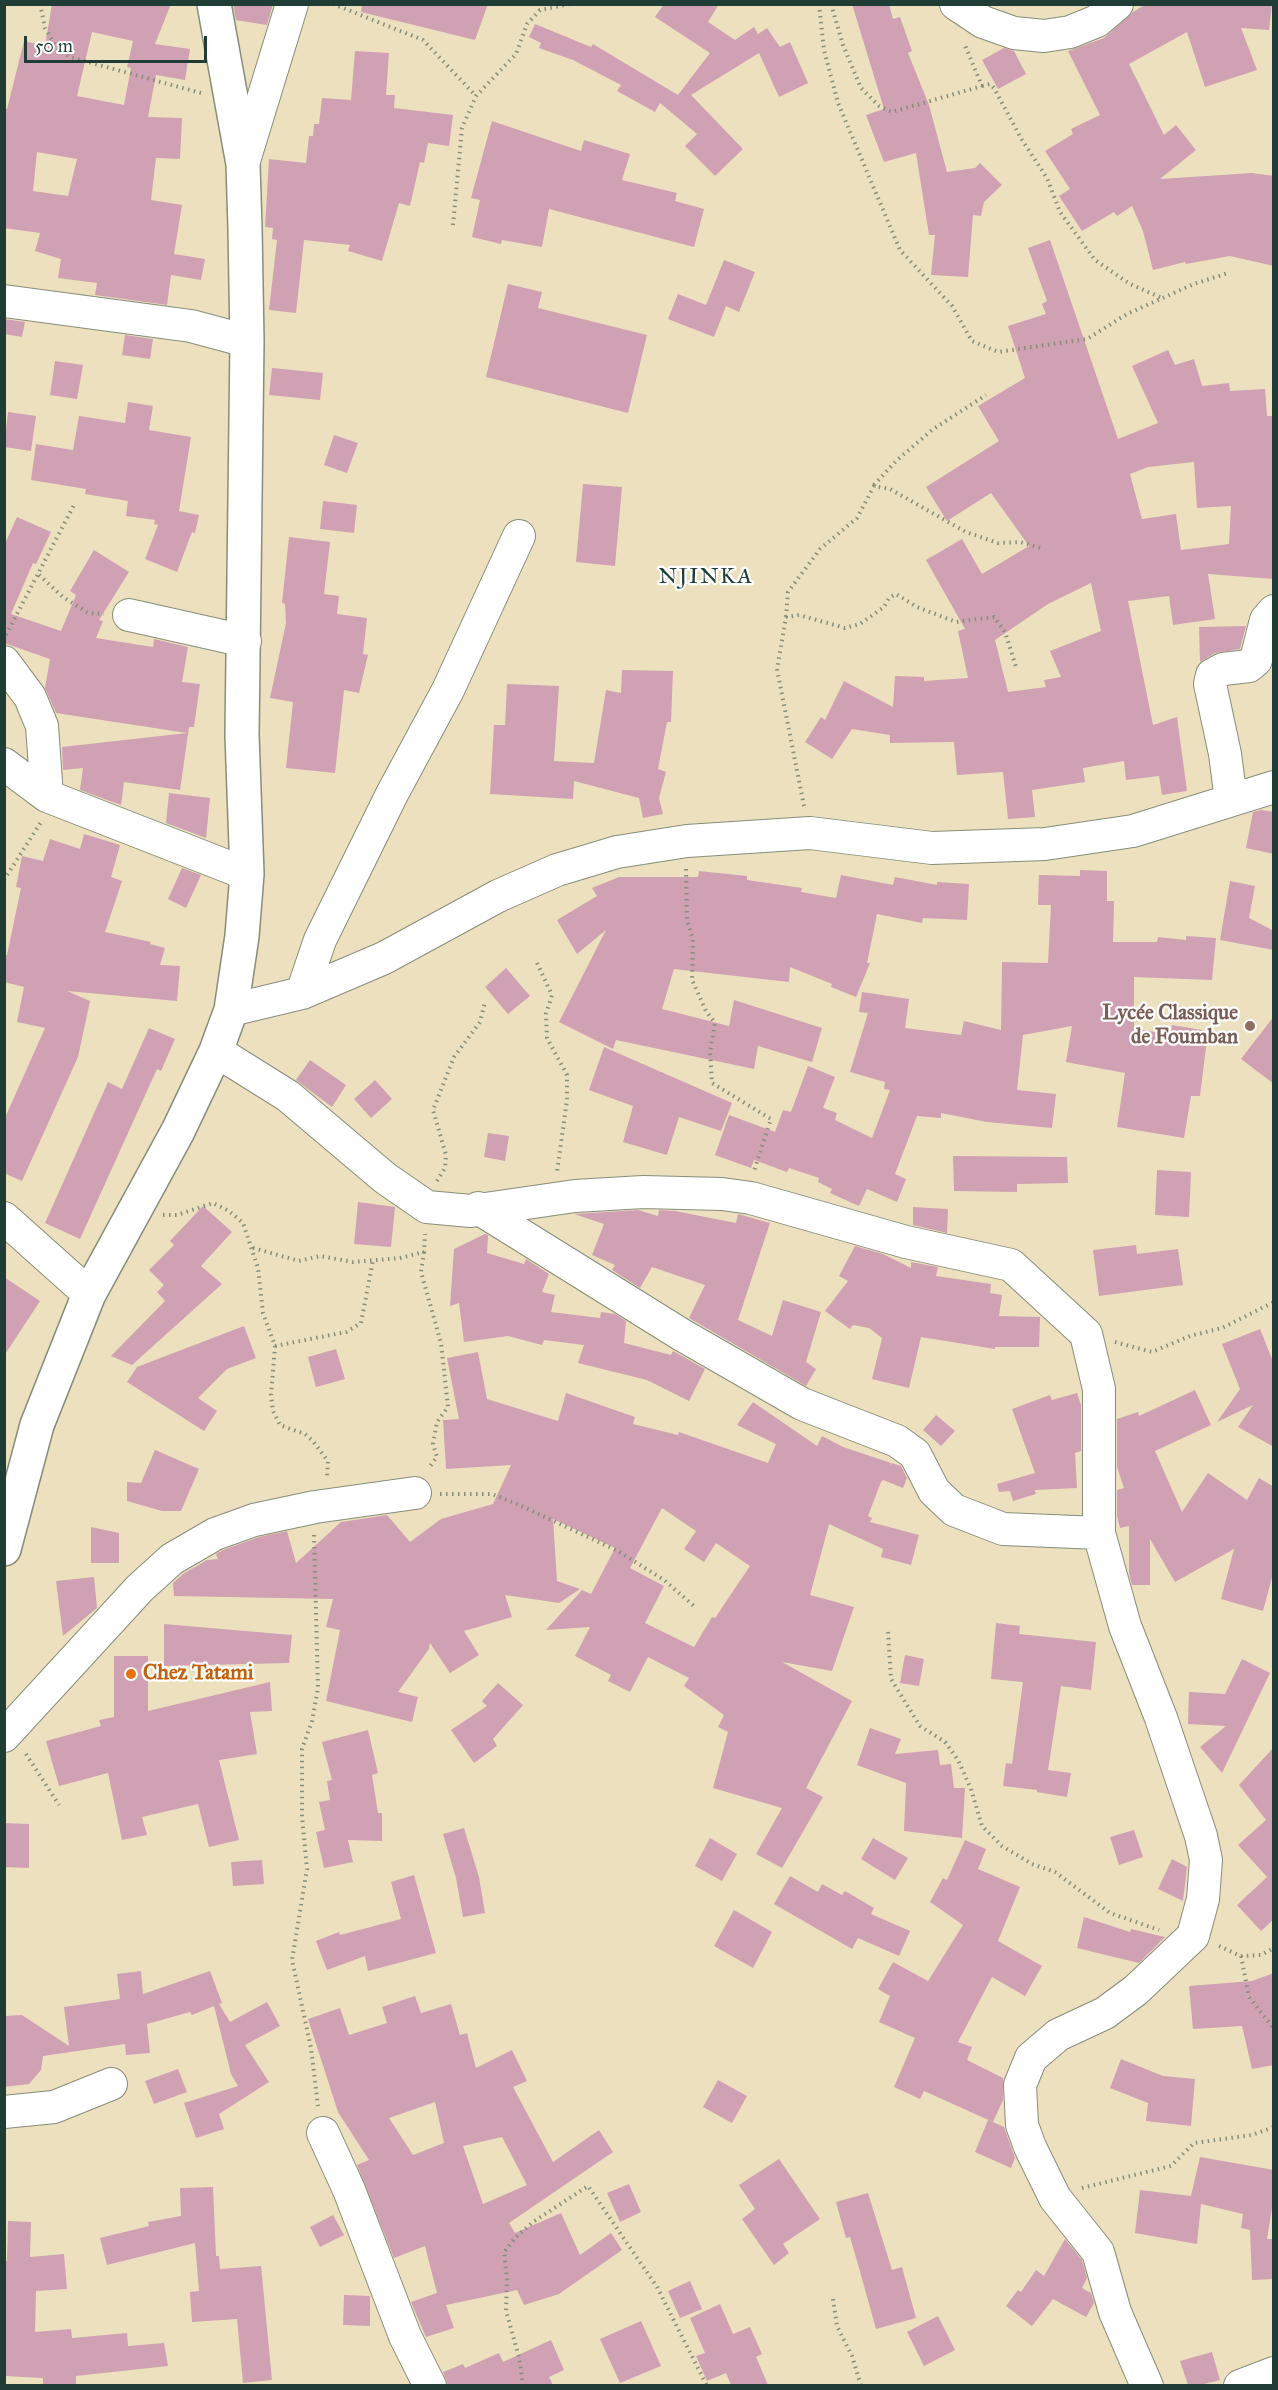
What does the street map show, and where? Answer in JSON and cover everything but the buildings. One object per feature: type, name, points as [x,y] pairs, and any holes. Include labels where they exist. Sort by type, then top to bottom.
[{"type":"main road","points":[[4,1549],[37,1425],[89,1294],[133,1215],[216,1051],[231,1010],[247,874],[242,735],[248,341],[243,164],[214,4]]},
{"type":"street","points":[[243,164],[292,4]]},
{"type":"street","points":[[956,5],[983,22],[1014,33],[1044,36],[1070,32],[1097,21],[1117,4]]},
{"type":"street","points":[[4,301],[191,326],[248,341]]},
{"type":"street","points":[[302,993],[320,940],[392,794],[448,690],[519,536]]},
{"type":"street","points":[[1231,800],[1225,754],[1210,684],[1212,675],[1223,669],[1249,666],[1256,660],[1266,620],[1274,611]]},
{"type":"street","points":[[129,615],[245,641]]},
{"type":"street","points":[[4,662],[30,697],[42,726],[47,796]]},
{"type":"street","points":[[4,764],[47,796],[247,874]]},
{"type":"street","points":[[231,1010],[302,993],[384,958],[498,896],[556,870],[617,852],[687,841],[810,832],[932,848],[1045,844],[1133,831],[1274,787]]},
{"type":"street","points":[[216,1051],[288,1096],[385,1178],[427,1207],[471,1211],[478,1208],[575,1196],[642,1192],[722,1194],[751,1198],[906,1242],[1011,1265],[1086,1335],[1099,1389],[1099,1533],[1125,1626],[1161,1718],[1201,1836],[1206,1860],[1203,1899],[1192,1936],[1136,1990],[1105,2013],[1058,2035],[1031,2058],[1020,2085],[1022,2125],[1041,2172],[1055,2198],[1098,2252],[1122,2329],[1147,2385]]},
{"type":"street","points":[[478,1208],[682,1335],[802,1404],[897,1441],[915,1454],[934,1491],[954,1510],[1003,1529],[1099,1533]]},
{"type":"street","points":[[4,1218],[89,1294]]},
{"type":"street","points":[[6,1735],[140,1588],[172,1559],[215,1534],[254,1520],[315,1508],[415,1494]]},
{"type":"street","points":[[4,2112],[54,2107],[111,2084]]},
{"type":"street","points":[[323,2133],[349,2190],[405,2336],[430,2385]]},
{"type":"street","points":[[1240,2385],[1274,2373]]},
{"type":"path","points":[[40,4],[45,28],[56,47],[70,57],[231,101]]},
{"type":"path","points":[[333,4],[423,40],[476,96]]},
{"type":"path","points":[[453,225],[462,128],[476,96],[516,54],[527,24],[540,10],[570,4]]},
{"type":"path","points":[[819,4],[824,50],[838,104],[900,250],[952,306],[972,341],[998,352],[1087,339],[1127,314],[1228,273]]},
{"type":"path","points":[[831,4],[843,45],[861,88],[879,106],[892,112],[990,84],[1047,178],[1060,212],[1095,260],[1130,284],[1162,298]]},
{"type":"path","points":[[956,5],[959,33],[982,86]]},
{"type":"path","points":[[810,832],[777,669],[788,592],[820,549],[857,518],[874,486],[897,461],[932,430],[986,395]]},
{"type":"path","points":[[874,486],[891,489],[966,532],[998,543],[1020,542],[1041,548]]},
{"type":"path","points":[[4,639],[75,503]]},
{"type":"path","points":[[39,575],[63,597],[88,613],[129,615]]},
{"type":"path","points":[[786,617],[799,615],[845,628],[860,624],[884,607],[889,598],[896,594],[917,607],[956,622],[994,617],[1005,632],[1017,670]]},
{"type":"path","points":[[4,880],[40,825],[47,796]]},
{"type":"path","points":[[687,841],[687,920],[693,940],[692,980],[706,1011],[716,1023],[710,1052],[712,1083],[771,1119],[754,1171],[751,1198]]},
{"type":"path","points":[[537,963],[552,995],[546,1014],[547,1038],[567,1075],[567,1100],[557,1174]]},
{"type":"path","points":[[485,1002],[480,1022],[453,1057],[433,1110],[446,1155],[445,1168],[436,1182],[427,1207],[421,1272],[441,1343],[447,1407],[437,1422],[433,1444],[437,1457],[431,1467],[419,1474],[415,1494],[492,1494],[618,1551],[664,1580],[693,1606]]},
{"type":"path","points":[[133,1215],[177,1215],[213,1203],[229,1211],[243,1223],[258,1268],[263,1313],[275,1346],[271,1395],[273,1412],[280,1425],[305,1434],[328,1461],[328,1475],[315,1508],[318,1688],[312,1721],[302,1749],[302,1817],[307,1869],[292,1960],[311,2048],[323,2133]]},
{"type":"path","points":[[252,1247],[299,1261],[320,1256],[353,1262],[400,1258],[424,1252]]},
{"type":"path","points":[[275,1346],[346,1332],[361,1323],[373,1260]]},
{"type":"path","points":[[1086,1335],[1152,1352],[1190,1336],[1222,1328],[1274,1302]]},
{"type":"path","points":[[888,1632],[891,1679],[920,1726],[945,1742],[958,1760],[971,1789],[981,1826],[1002,1846],[1032,1864],[1056,1872],[1110,1913],[1132,1922],[1192,1936],[1232,1950],[1241,1956],[1261,1955],[1274,1948]]},
{"type":"path","points":[[6,1735],[35,1765],[59,1805]]},
{"type":"path","points":[[1241,1956],[1250,1997],[1274,2029]]},
{"type":"path","points":[[1055,2198],[1089,2185],[1171,2166],[1194,2143],[1252,2135],[1274,2127]]},
{"type":"path","points":[[523,2385],[519,2357],[506,2311],[507,2280],[504,2252],[533,2222],[588,2186],[657,2287],[708,2385]]},
{"type":"path","points":[[833,2299],[837,2326],[852,2356],[861,2385]]},
{"type":"place","name":"Lycée Classique de Foumban","points":[[1250,1026]]},
{"type":"place","name":"Chez Tatami","points":[[131,1674]]},
{"type":"district","name":"NJINKA","points":[[706,578]]}]
